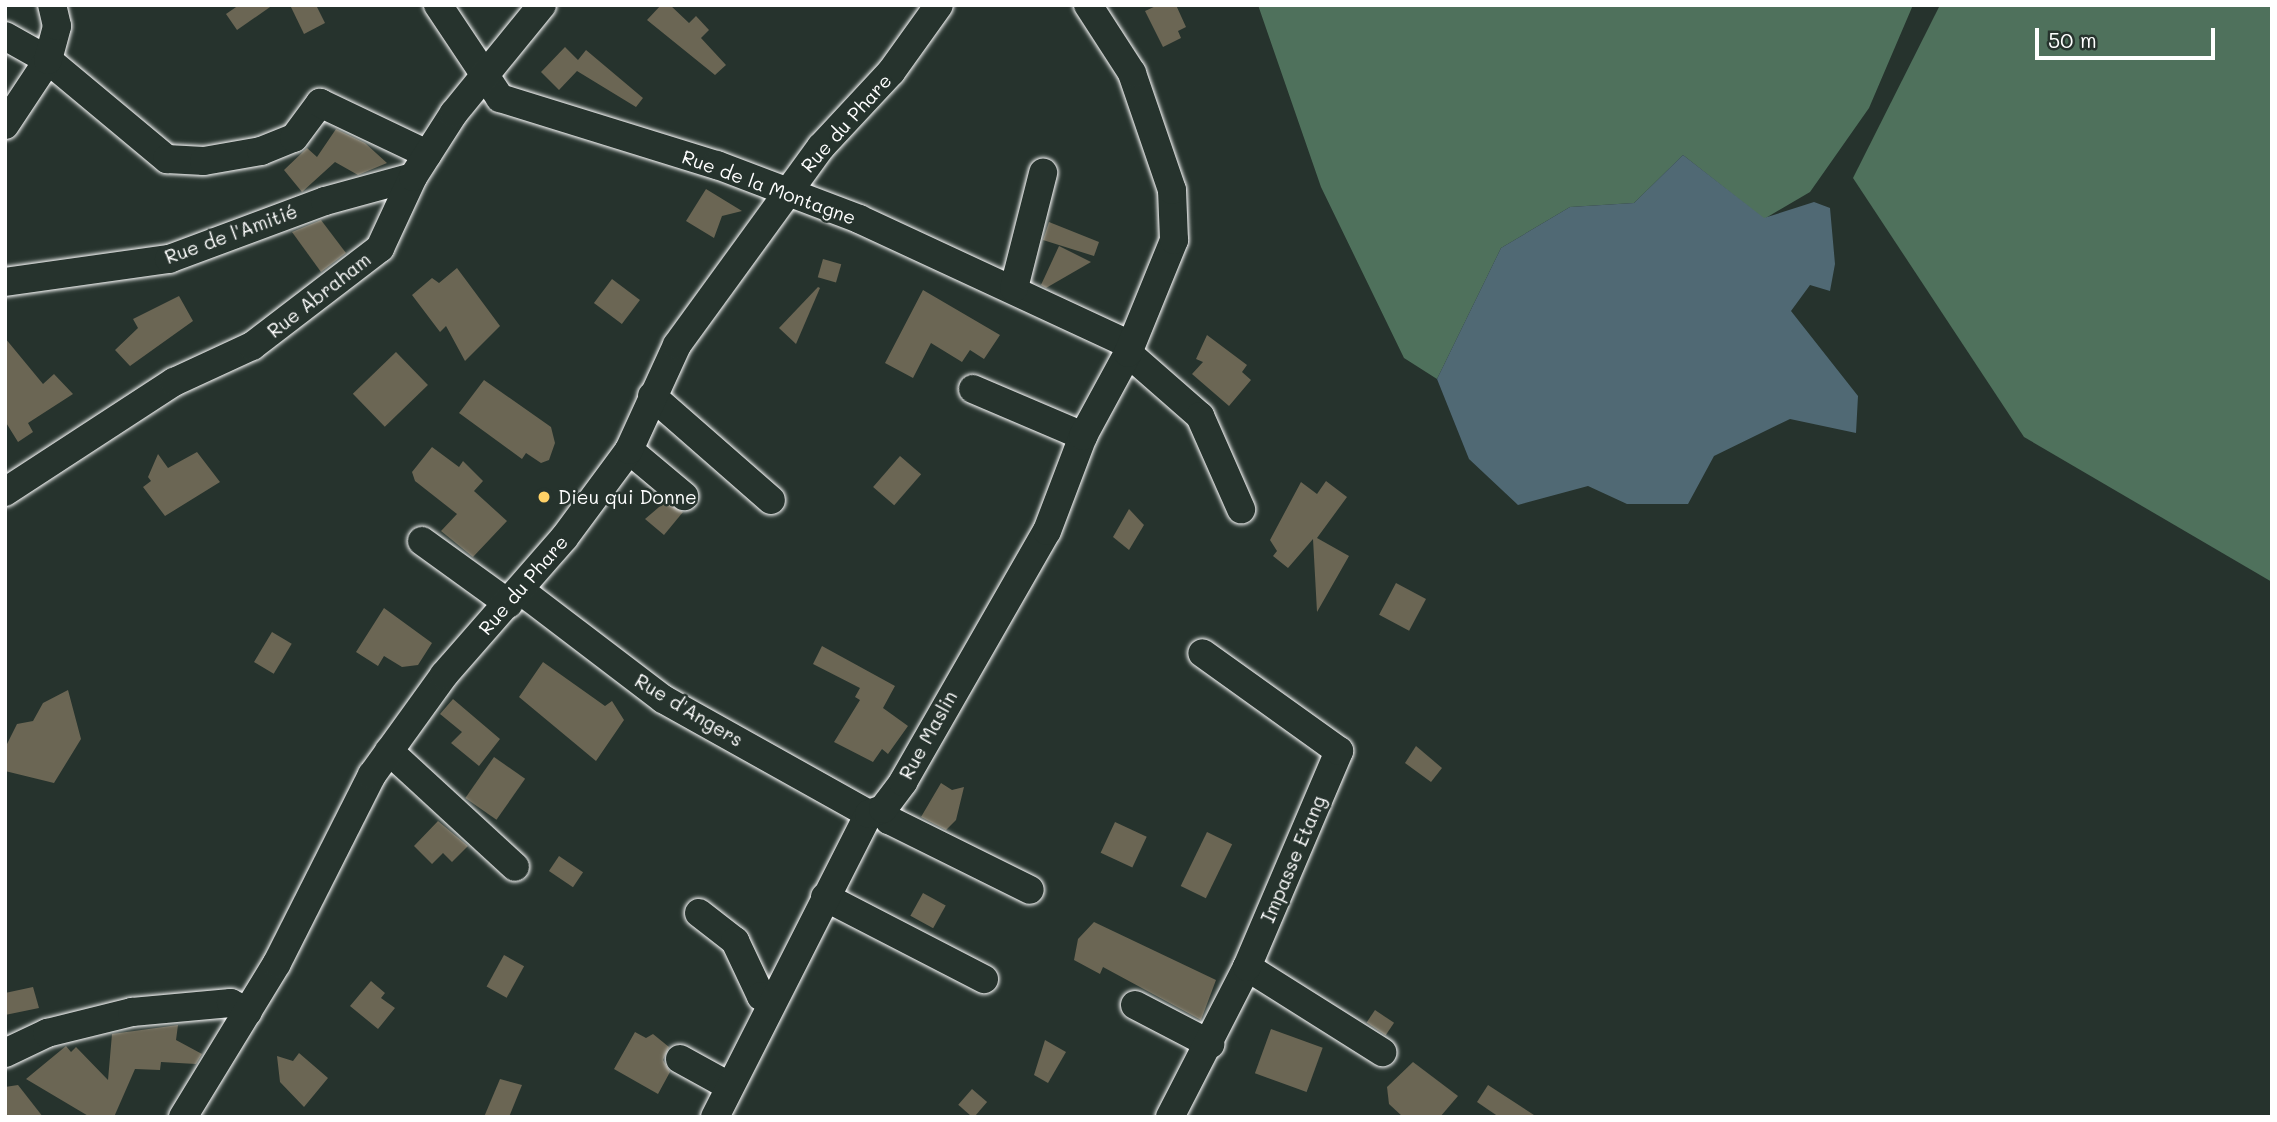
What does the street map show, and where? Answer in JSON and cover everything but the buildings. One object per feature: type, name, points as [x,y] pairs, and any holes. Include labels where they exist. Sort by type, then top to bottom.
[{"type":"street","points":[[5,125],[48,60],[57,26],[52,5]]},
{"type":"street","name":"Rue de la Montagne","points":[[438,5],[485,69],[500,98],[787,192],[1014,288],[1129,349],[1200,416],[1241,509]]},
{"type":"street","name":"Rue Abraham","points":[[5,492],[72,443],[174,382],[252,346],[322,298],[380,248],[420,166],[485,69],[542,5]]},
{"type":"street","name":"Rue du Phare","points":[[183,1117],[248,1012],[389,751],[444,675],[514,597],[629,450],[677,345],[787,192],[891,72],[939,5]]},
{"type":"street","name":"Rue Maslin","points":[[715,1117],[825,897],[1047,531],[1083,436],[1129,349],[1174,240],[1172,191],[1132,73],[1088,5]]},
{"type":"street","points":[[5,36],[48,60],[167,159],[204,160],[261,151],[294,138],[320,103],[420,166]]},
{"type":"street","name":"Rue de l'Amitié","points":[[5,282],[169,259],[420,166]]},
{"type":"street","points":[[1014,288],[1043,173]]},
{"type":"street","points":[[973,389],[1083,436]]},
{"type":"street","points":[[652,396],[771,499]]},
{"type":"street","points":[[629,450],[684,496]]},
{"type":"street","name":"Rue d'Angers","points":[[422,541],[514,597],[663,699],[889,820],[1030,890]]},
{"type":"street","name":"Impasse Etang","points":[[1170,1117],[1210,1044],[1247,967],[1339,751],[1202,653]]},
{"type":"street","points":[[389,751],[515,867]]},
{"type":"street","points":[[825,897],[984,979]]},
{"type":"street","points":[[699,913],[735,942],[761,996],[771,1002]]},
{"type":"street","points":[[1247,967],[1382,1052]]},
{"type":"street","points":[[5,1053],[47,1033],[132,1012],[231,1003],[248,1012]]},
{"type":"street","points":[[1135,1005],[1210,1044]]},
{"type":"street","points":[[680,1059],[729,1086]]},
{"type":"green space","points":[[1258,5],[1913,5],[1869,108],[1810,192],[1764,219],[1683,155],[1634,203],[1570,207],[1501,248],[1437,379],[1404,358],[1321,187]]},
{"type":"green space","points":[[1940,5],[2272,5],[2272,582],[2024,437],[1853,178]]},
{"type":"water","points":[[1683,155],[1764,218],[1814,202],[1830,208],[1835,264],[1830,291],[1810,285],[1791,311],[1858,396],[1856,433],[1790,419],[1714,456],[1688,504],[1627,504],[1588,486],[1518,505],[1469,459],[1437,379],[1501,248],[1570,207],[1634,203]]},
{"type":"place","name":"Dieu qui Donne","points":[[544,497]]}]
